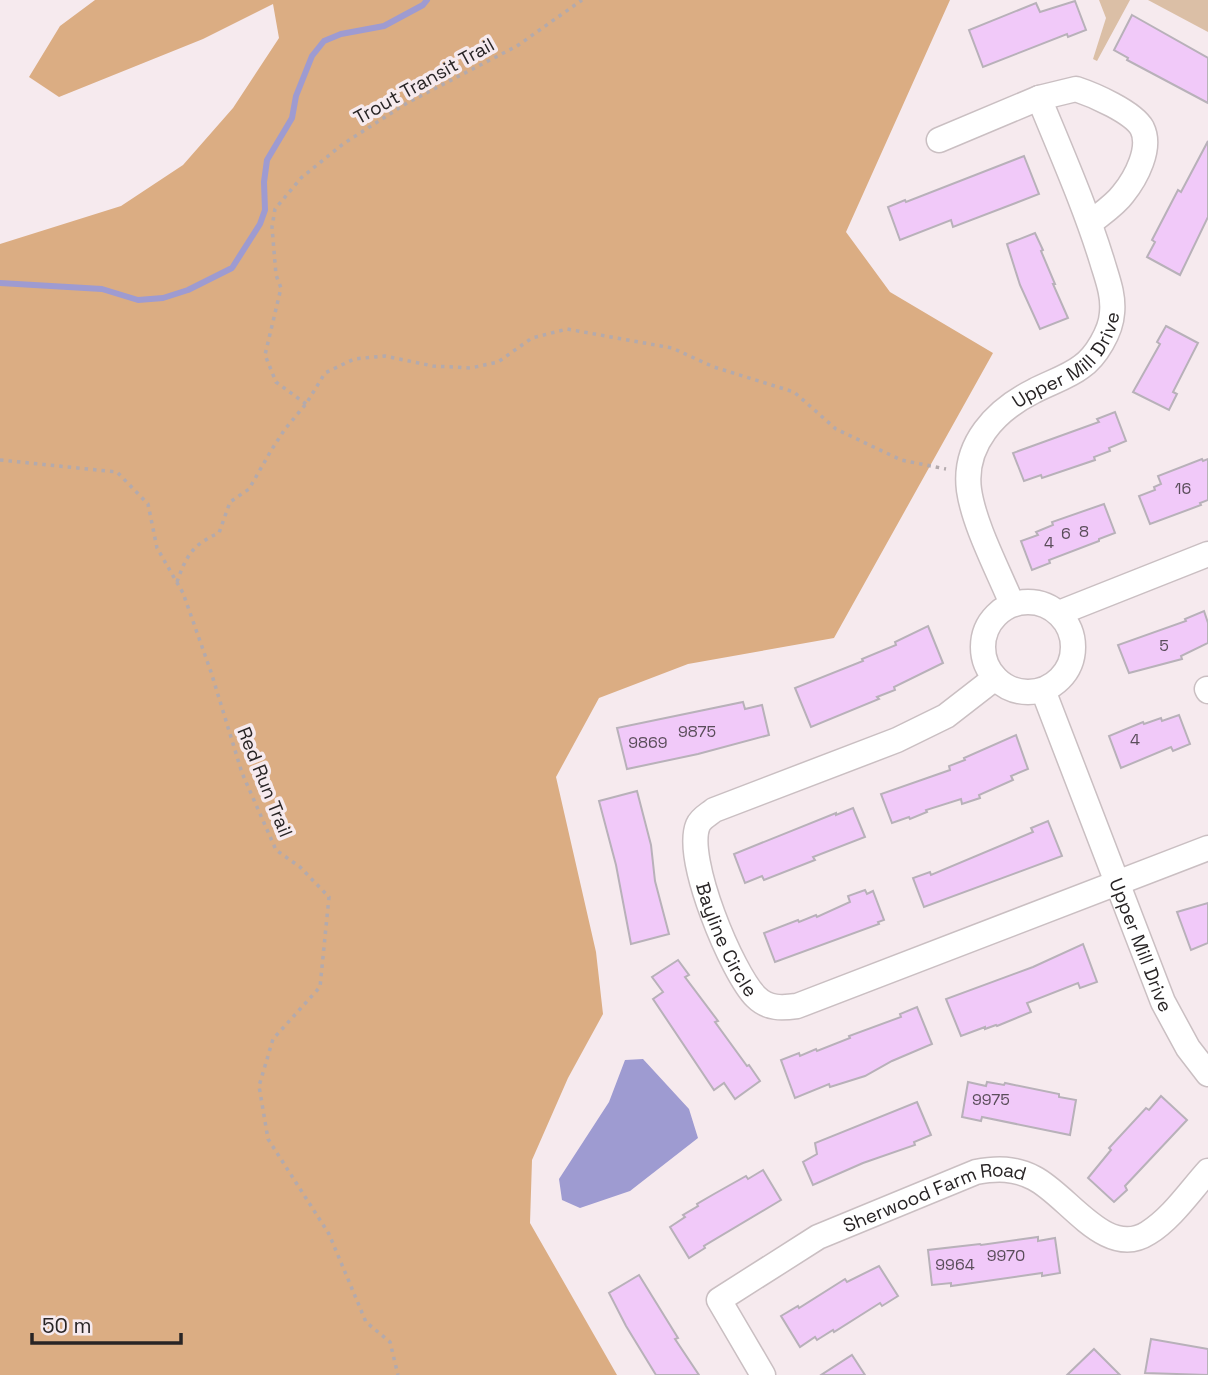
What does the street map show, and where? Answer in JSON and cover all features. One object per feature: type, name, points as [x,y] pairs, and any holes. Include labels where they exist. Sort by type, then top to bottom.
[{"type":"street","points":[[939,139],[1039,98],[1076,89],[1129,115],[1141,126],[1146,142],[1143,157],[1123,195],[1090,223]]},
{"type":"street","name":"Upper Mill Drive","points":[[1012,604],[973,509],[969,466],[976,443],[991,421],[1010,404],[1082,367],[1095,353],[1112,315],[1112,295],[1090,223],[1039,98]]},
{"type":"street","points":[[1059,613],[1208,554]]},
{"type":"street","points":[[1024,601],[1037,602],[1059,613],[1068,625],[1073,640],[1073,656],[1067,671],[1057,682],[1043,690],[1017,692],[1005,687],[995,678],[984,659],[983,637],[989,623],[999,611],[1024,601]]},
{"type":"street","name":"Bayline Circle","points":[[995,678],[946,716],[897,740],[714,810],[703,818],[697,827],[696,841],[701,878],[722,938],[742,979],[757,999],[769,1005],[780,1009],[797,1006],[1118,883]]},
{"type":"street","name":"Upper Mill Drive","points":[[1043,690],[1163,1002],[1188,1048],[1208,1074]]},
{"type":"street","points":[[1118,883],[1208,848]]},
{"type":"street","name":"Sherwood Farm Road","points":[[763,1375],[719,1300],[818,1237],[976,1172],[997,1168],[1035,1178],[1096,1228],[1111,1237],[1130,1241],[1160,1225],[1208,1171]]},
{"type":"path","name":"Trout Transit Trail","points":[[306,404],[276,382],[265,355],[281,288],[276,275],[272,227],[275,209],[301,178],[343,144],[407,103],[517,46],[582,0]]},
{"type":"path","points":[[177,582],[186,557],[204,540],[219,533],[230,502],[249,489],[285,429],[306,404],[325,373],[354,359],[385,356],[433,366],[471,368],[498,362],[532,338],[567,329],[672,348],[714,367],[794,392],[836,429],[901,460],[969,473]]},
{"type":"path","name":"Red Run Trail","points":[[0,460],[117,472],[148,504],[157,548],[183,593],[242,773],[276,850],[300,867],[329,897],[320,987],[273,1039],[259,1086],[268,1139],[329,1234],[366,1322],[390,1342],[398,1375]]},
{"type":"shaded area","points":[[95,0],[950,0],[846,232],[890,292],[993,353],[834,638],[688,664],[599,698],[556,777],[596,952],[603,1014],[568,1078],[532,1160],[530,1223],[617,1375],[0,1375],[0,244],[121,206],[183,165],[233,108],[279,38],[273,4],[203,39],[59,97],[29,77],[60,26]]},
{"type":"shaded area","points":[[1099,0],[1130,0],[1097,61],[1093,59],[1106,18]]},
{"type":"shaded area","points":[[1148,0],[1208,0],[1208,32]]},
{"type":"shaded area","points":[[643,1059],[689,1109],[698,1138],[630,1191],[580,1208],[562,1200],[559,1179],[609,1102],[625,1060]]},
{"type":"building","points":[[1075,1],[1086,30],[1068,37],[1067,34],[983,67],[969,30],[1036,3],[1040,12]]},
{"type":"building","points":[[1132,15],[1208,58],[1208,103],[1127,60],[1128,58],[1114,50]]},
{"type":"building","points":[[1208,141],[1208,217],[1180,275],[1147,257],[1155,242],[1152,240],[1178,190],[1181,192]]},
{"type":"building","points":[[1024,156],[1039,194],[953,227],[951,220],[900,240],[888,207]]},
{"type":"building","points":[[1035,233],[1068,318],[1040,329],[1020,285],[1007,244]]},
{"type":"building","points":[[1166,326],[1198,343],[1173,392],[1177,394],[1169,410],[1133,392],[1160,344],[1157,342]]},
{"type":"building","points":[[1115,412],[1126,441],[1094,457],[1095,460],[1042,478],[1041,475],[1024,481],[1013,453],[1099,422],[1097,419]]},
{"type":"building","points":[[1208,459],[1208,500],[1150,524],[1139,496],[1155,490],[1154,487],[1161,484],[1158,476]]},
{"type":"building","points":[[1104,504],[1115,533],[1049,560],[1050,563],[1032,570],[1021,541],[1038,535],[1036,532],[1053,525],[1052,522]]},
{"type":"building","points":[[1204,611],[1208,623],[1208,643],[1181,656],[1182,659],[1129,673],[1118,645],[1186,621],[1185,619]]},
{"type":"building","points":[[928,626],[943,663],[894,687],[895,690],[877,697],[879,699],[811,727],[795,688],[863,661],[862,659],[896,645],[895,642]]},
{"type":"building","points":[[743,702],[745,709],[762,705],[769,735],[627,769],[617,728]]},
{"type":"building","points":[[1179,715],[1190,744],[1173,751],[1171,747],[1121,768],[1109,736],[1143,722],[1144,724],[1161,718],[1162,721]]},
{"type":"building","points":[[1016,735],[1028,769],[1011,776],[1013,780],[979,795],[980,798],[962,804],[961,799],[926,810],[927,812],[910,819],[909,817],[892,823],[881,794],[950,770],[949,766],[965,760],[964,758]]},
{"type":"building","points":[[637,791],[669,934],[631,944],[616,865],[599,801]]},
{"type":"building","points":[[853,808],[865,837],[764,880],[762,876],[745,883],[734,854]]},
{"type":"building","points":[[1048,821],[1062,856],[924,907],[913,878],[930,872],[931,875],[1033,832],[1031,828]]},
{"type":"building","points":[[865,890],[867,894],[873,891],[884,920],[878,922],[879,924],[775,962],[764,933],[798,920],[799,922],[816,915],[817,917],[850,902],[848,896]]},
{"type":"building","points":[[1208,903],[1208,943],[1191,950],[1177,912]]},
{"type":"building","points":[[1083,944],[1097,982],[1080,988],[1078,983],[1027,1003],[1031,1012],[997,1026],[985,1027],[961,1036],[946,999],[1033,967]]},
{"type":"building","points":[[678,960],[689,975],[685,977],[718,1021],[715,1022],[760,1081],[735,1099],[724,1083],[714,1090],[653,999],[663,992],[652,977]]},
{"type":"building","points":[[917,1007],[932,1044],[865,1076],[830,1087],[829,1084],[795,1098],[781,1060],[799,1053],[800,1056],[816,1049],[817,1051],[901,1017],[900,1014]]},
{"type":"building","points":[[968,1082],[986,1086],[987,1082],[1005,1083],[1076,1100],[1070,1135],[982,1117],[981,1121],[962,1117]]},
{"type":"building","points":[[1161,1096],[1187,1120],[1125,1186],[1127,1190],[1114,1202],[1088,1178],[1111,1150],[1109,1148],[1146,1108],[1149,1110]]},
{"type":"building","points":[[917,1102],[931,1135],[914,1142],[915,1145],[863,1163],[813,1185],[803,1162],[817,1154],[815,1143]]},
{"type":"building","points":[[763,1170],[781,1200],[704,1246],[705,1248],[689,1258],[670,1227],[698,1206],[697,1204],[746,1176],[748,1179]]},
{"type":"building","points":[[1038,1237],[1038,1241],[1055,1238],[1060,1273],[1042,1276],[1042,1273],[951,1286],[951,1283],[932,1285],[928,1250]]},
{"type":"building","points":[[879,1266],[898,1296],[882,1306],[880,1303],[834,1332],[833,1330],[817,1340],[815,1337],[800,1347],[781,1316],[845,1279],[847,1282]]},
{"type":"building","points":[[639,1275],[699,1375],[656,1375],[626,1326],[609,1293]]},
{"type":"building","points":[[1151,1339],[1208,1349],[1208,1375],[1145,1373]]},
{"type":"building","points":[[1094,1349],[1120,1375],[1067,1375]]},
{"type":"building","points":[[852,1355],[865,1375],[821,1375]]},
{"type":"waterway","points":[[0,283],[102,289],[138,300],[163,298],[188,290],[232,268],[260,224],[265,210],[264,182],[267,160],[292,118],[296,96],[312,56],[324,41],[341,34],[384,26],[423,5],[427,0]]}]
